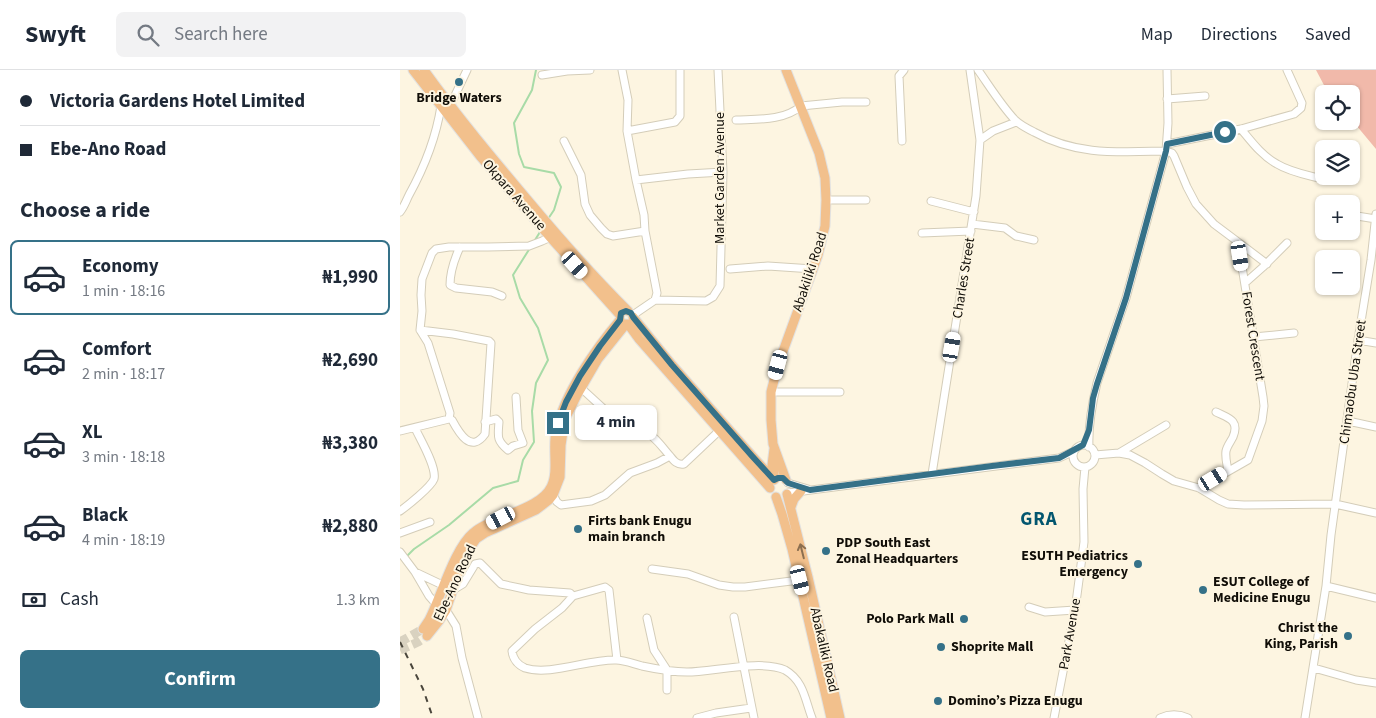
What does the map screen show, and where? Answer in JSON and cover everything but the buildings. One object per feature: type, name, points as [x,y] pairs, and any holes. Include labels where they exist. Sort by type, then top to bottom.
[{"type":"main road","name":"Okpara Avenue","points":[[413,70],[425,73],[438,96],[480,156],[627,318],[640,339],[752,456],[773,482]]},
{"type":"main road","name":"Abakiliki Road","points":[[774,445],[771,420],[771,392],[778,365],[818,255],[823,234],[826,200],[822,163],[786,70]]},
{"type":"main road","points":[[553,495],[560,477],[564,424],[581,388],[598,359],[627,318]]},
{"type":"main road","name":"Ebe-Ano Road","points":[[553,495],[536,510],[476,539],[448,588],[436,604],[425,632],[439,622],[446,610],[448,588],[462,544],[473,533],[543,497],[551,486],[554,469],[554,443],[561,414],[587,365],[604,340],[627,318]]},
{"type":"main road","name":"Okpara Avenue","points":[[708,411],[720,430],[773,482]]},
{"type":"main road","points":[[752,456],[761,458],[767,455],[774,445]]},
{"type":"main road","points":[[774,445],[790,488],[783,497],[776,496],[771,492],[774,445]]},
{"type":"main road","points":[[773,482],[780,478],[787,481]]},
{"type":"main road","points":[[791,507],[794,499],[801,491]]},
{"type":"main road","name":"Abakaliki Road","points":[[788,493],[831,718]]},
{"type":"main road","name":"Abakaliki Road","points":[[776,496],[800,580],[810,606],[840,718]]},
{"type":"street","points":[[401,211],[423,169],[445,106],[468,70]]},
{"type":"street","points":[[542,75],[590,70]]},
{"type":"street","points":[[622,70],[628,100],[627,132],[644,215],[645,231],[657,293],[655,300],[627,318]]},
{"type":"street","points":[[627,132],[677,120],[680,112],[680,70]]},
{"type":"street","name":"Market Garden Avenue","points":[[655,300],[706,301],[713,298],[720,286],[723,172],[718,70]]},
{"type":"street","points":[[902,141],[899,76],[904,70]]},
{"type":"street","name":"Charles Street","points":[[932,474],[976,196],[980,140],[970,70]]},
{"type":"street","points":[[978,70],[1016,122],[1049,140],[1071,148],[1115,152],[1166,148],[1294,114],[1301,108],[1302,103],[1287,70]]},
{"type":"street","points":[[1086,446],[1093,398],[1126,298],[1166,148],[1168,124],[1166,70]]},
{"type":"street","points":[[1167,99],[1205,96]]},
{"type":"street","points":[[736,120],[774,117],[796,111],[801,106],[866,102]]},
{"type":"street","points":[[980,140],[993,131],[1016,122]]},
{"type":"street","points":[[1240,129],[1257,148],[1279,166],[1315,177]]},
{"type":"street","points":[[564,141],[581,175],[585,204],[590,215],[601,228],[612,236],[645,231]]},
{"type":"street","points":[[1166,148],[1174,156],[1196,204],[1214,224],[1267,264]]},
{"type":"street","points":[[636,180],[723,172]]},
{"type":"street","points":[[826,200],[866,200]]},
{"type":"street","points":[[931,201],[974,212]]},
{"type":"street","name":"Chimaobu Uba Street","points":[[1305,718],[1326,586],[1335,504],[1358,340],[1374,261],[1376,214]]},
{"type":"street","points":[[1360,216],[1376,219]]},
{"type":"street","points":[[922,233],[972,227],[1005,228],[1016,236],[1034,240]]},
{"type":"street","points":[[449,419],[450,413],[428,343],[420,330],[422,279],[432,253],[436,249],[443,248],[533,245],[542,242],[548,229]]},
{"type":"street","name":"Forest Crescent","points":[[1199,488],[1248,460],[1263,416],[1263,397],[1238,242]]},
{"type":"street","points":[[1245,283],[1287,243]]},
{"type":"street","points":[[460,247],[450,274],[450,285],[456,288],[492,292],[502,296]]},
{"type":"street","points":[[730,269],[768,266],[813,269]]},
{"type":"street","points":[[420,330],[453,334],[491,343],[485,434],[475,443],[468,442],[452,420],[449,419]]},
{"type":"street","points":[[1254,337],[1294,333]]},
{"type":"street","points":[[1358,340],[1376,343]]},
{"type":"street","points":[[581,388],[623,425],[652,435],[675,462],[680,465],[684,464],[720,430]]},
{"type":"street","points":[[771,392],[840,392]]},
{"type":"street","points":[[485,422],[496,418],[499,422],[498,438],[500,443],[508,450],[522,443],[518,430],[516,397]]},
{"type":"street","points":[[1216,412],[1233,421],[1235,425],[1235,430],[1226,450],[1228,471]]},
{"type":"street","points":[[400,431],[449,419]]},
{"type":"street","points":[[1348,421],[1376,427]]},
{"type":"street","points":[[1119,453],[1166,425]]},
{"type":"street","points":[[400,511],[425,490],[434,478],[433,469],[414,428]]},
{"type":"street","points":[[788,493],[1059,458],[1078,447],[1086,446],[1093,450],[1094,455],[1092,464],[1085,467],[1059,458]]},
{"type":"street","points":[[1074,451],[1073,457],[1083,489]]},
{"type":"street","points":[[1094,455],[1119,453],[1138,459],[1174,480],[1199,488],[1228,504],[1335,504],[1376,512]]},
{"type":"street","points":[[553,495],[561,505],[590,501],[604,495],[630,473],[670,456]]},
{"type":"street","points":[[1083,489],[1085,467]]},
{"type":"street","points":[[787,481],[810,490]]},
{"type":"street","name":"Park Avenue","points":[[1054,718],[1075,610],[1084,542],[1083,489]]},
{"type":"street","points":[[400,533],[430,522]]},
{"type":"street","points":[[400,552],[415,572],[429,596],[436,604],[446,610],[456,626],[460,650],[478,718]]},
{"type":"street","points":[[415,572],[448,588],[463,584],[475,564],[480,563],[501,584],[529,590],[570,593],[573,596]]},
{"type":"street","points":[[652,569],[688,574],[720,584],[745,588],[800,580]]},
{"type":"street","points":[[1326,586],[1376,598]]},
{"type":"street","points":[[617,660],[609,589],[605,587],[573,596],[562,608],[535,629],[512,651],[514,658],[519,664],[526,668],[545,670],[617,660],[656,669],[687,672],[744,667],[774,667],[792,675],[801,685],[812,718]]},
{"type":"street","points":[[1029,607],[1045,612],[1075,610]]},
{"type":"street","points":[[734,617],[754,718]]},
{"type":"street","points":[[647,618],[654,650],[667,670],[667,690]]},
{"type":"street","points":[[1314,668],[1356,680],[1376,683]]},
{"type":"street","points":[[697,718],[751,708]]},
{"type":"street","points":[[1160,718],[1173,715],[1182,715],[1188,718]]},
{"type":"shaded area","points":[[1316,70],[1376,70],[1376,149],[1360,130],[1360,85],[1324,85]]},
{"type":"waterway","points":[[536,70],[532,90],[514,123],[519,154],[524,167],[554,173],[561,187],[554,210],[548,219]]},
{"type":"waterway","points":[[535,240],[540,232]]},
{"type":"waterway","points":[[406,557],[414,549],[449,525],[493,488],[518,481],[523,460],[534,442],[532,411],[536,383],[548,360],[538,328],[520,298],[513,275],[530,248]]},
{"type":"tunnel","points":[[400,642],[423,629]]},
{"type":"tunnel","points":[[400,650],[427,636]]},
{"type":"railway","points":[[400,642],[423,689],[433,718]]},
{"type":"place","name":"Bridge Waters","points":[[459,82]]},
{"type":"place","name":"Firts bank Enugu main branch","points":[[578,529]]},
{"type":"place","name":"PDP South East Zonal Headquarters","points":[[826,551]]},
{"type":"place","name":"ESUTH Pediatrics Emergency","points":[[1138,564]]},
{"type":"place","name":"ESUT College of Medicine Enugu","points":[[1203,590]]},
{"type":"place","name":"Polo Park Mall","points":[[964,619]]},
{"type":"place","name":"Christ the King, Parish","points":[[1348,636]]},
{"type":"place","name":"Shoprite Mall","points":[[941,647]]},
{"type":"place","name":"Domino’s Pizza Enugu","points":[[938,701]]},
{"type":"district","name":"GRA","points":[[1039,519]]},
{"type":"route","points":[[558,423],[566,402],[587,365],[620,320],[621,313],[628,311],[672,365],[774,480],[783,478],[788,483],[810,490],[1059,458],[1083,445],[1089,430],[1093,398],[1126,298],[1167,144],[1225,132]]}]
